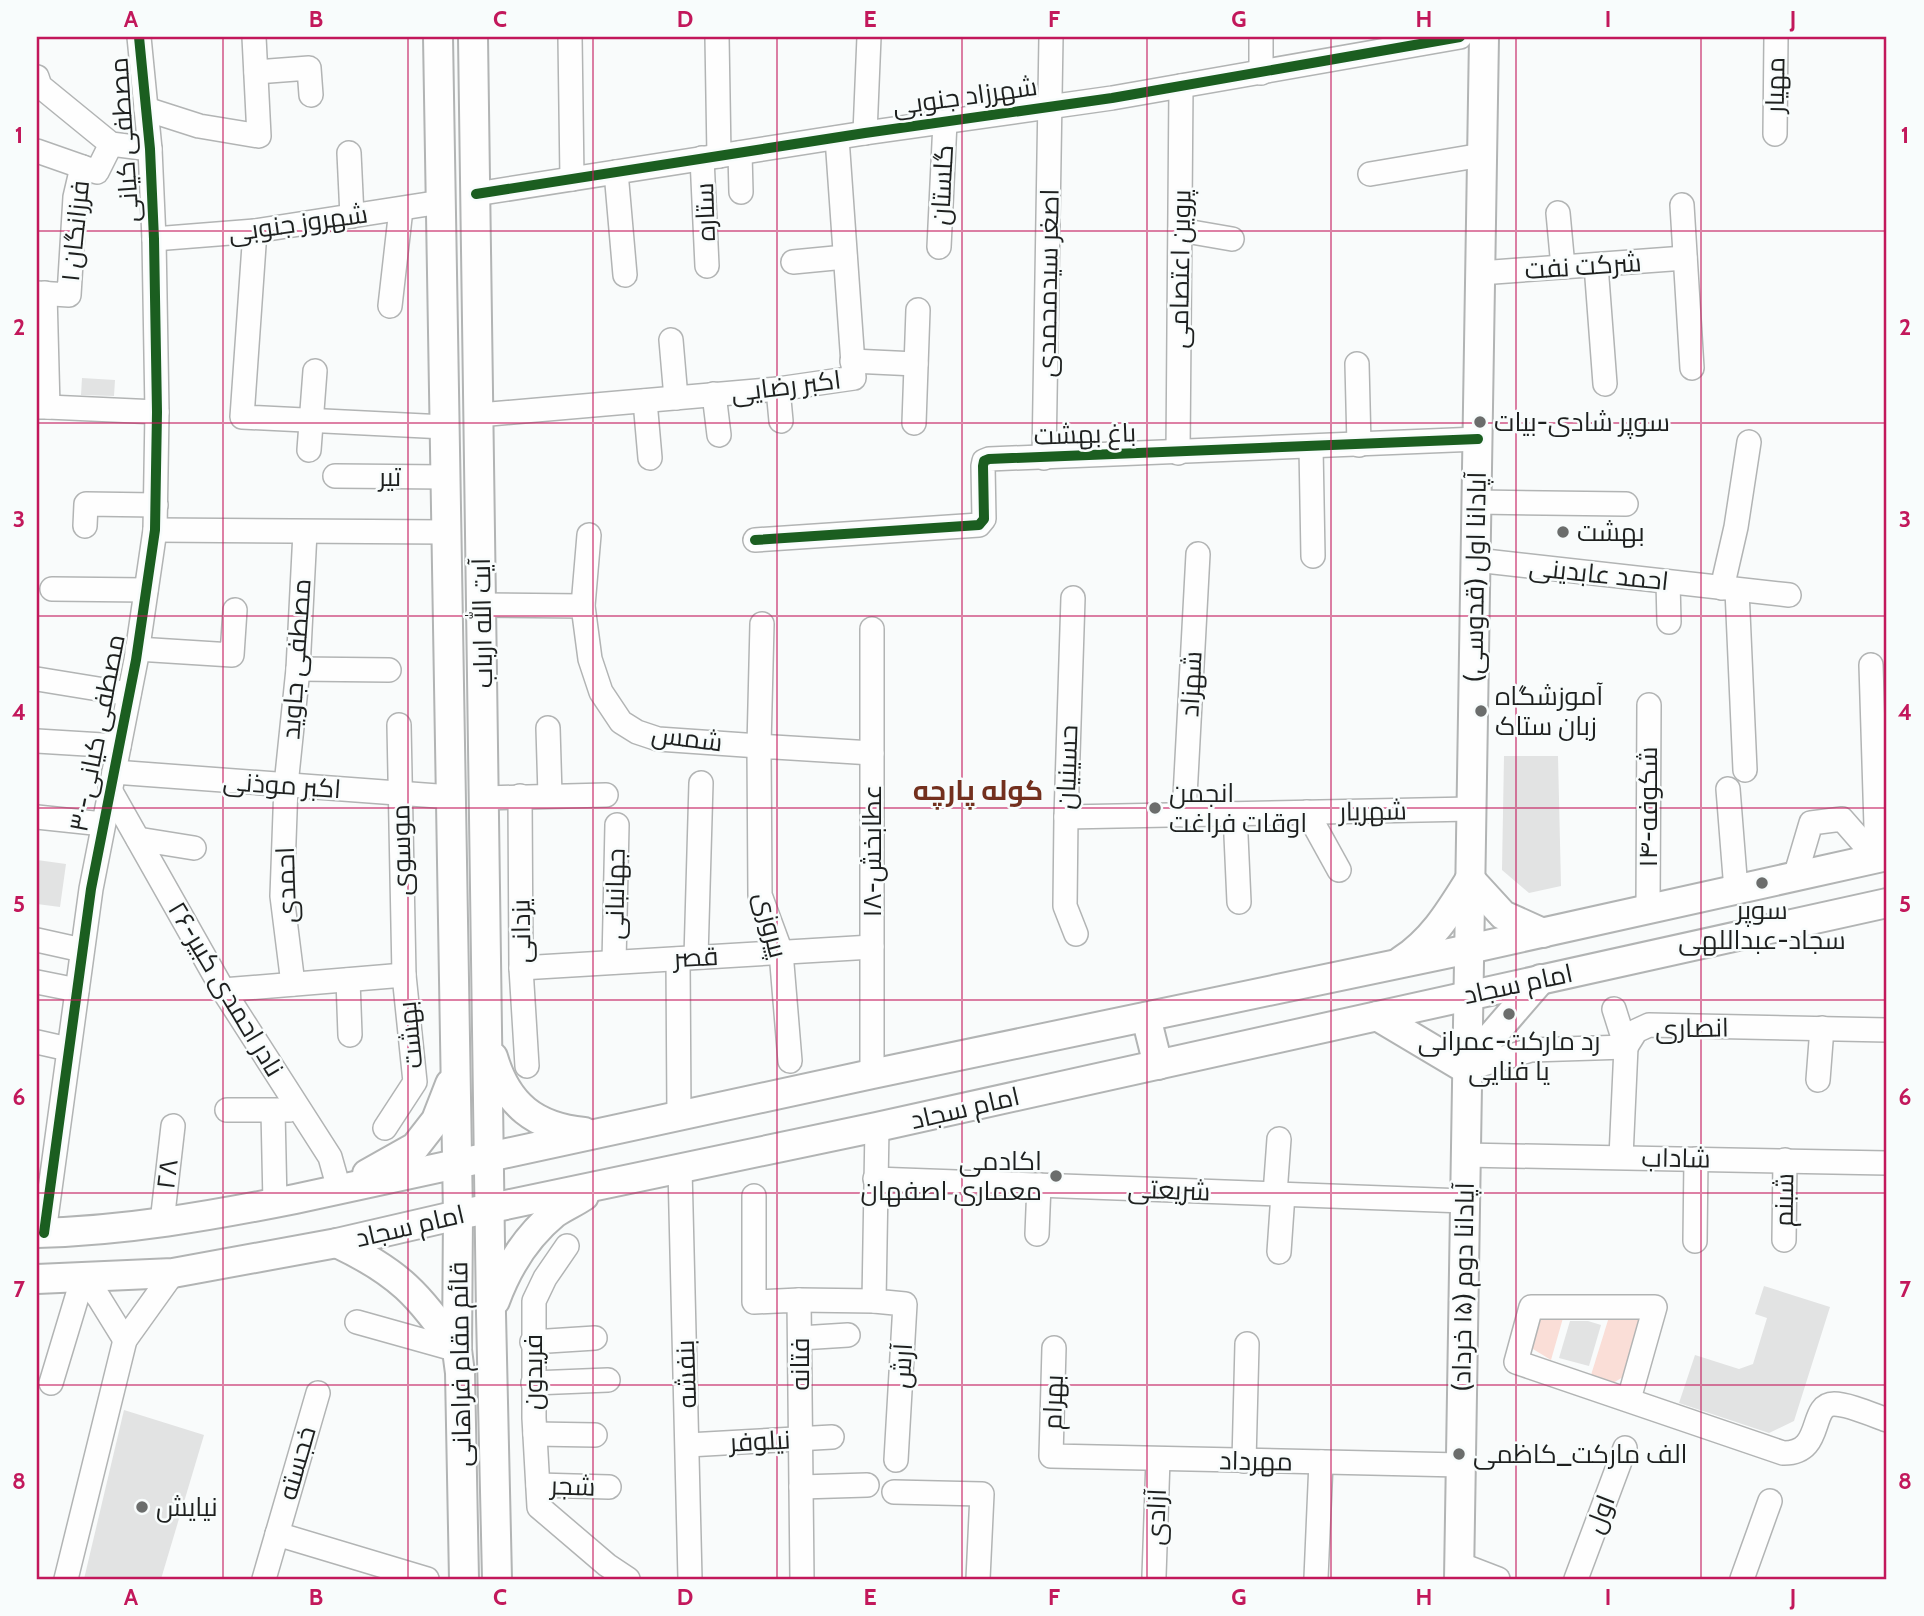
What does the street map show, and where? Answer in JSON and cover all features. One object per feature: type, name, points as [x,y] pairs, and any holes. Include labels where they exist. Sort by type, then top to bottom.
[{"type":"main road","name":"آیت الله ارباب","points":[[438,37],[457,1156]]},
{"type":"main road","name":"آیت الله ارباب","points":[[473,37],[490,1209]]},
{"type":"main road","name":"آپادانا اول (قدوسی)","points":[[1468,995],[1484,37]]},
{"type":"main road","points":[[450,752],[484,752]]},
{"type":"main road","name":"امام سجاد","points":[[41,1233],[162,1222],[275,1203],[339,1189],[457,1156],[489,1157],[1469,950],[1882,858]]},
{"type":"main road","points":[[1395,964],[1416,951],[1441,926],[1470,879],[1503,915],[1543,933]]},
{"type":"main road","name":"امام سجاد","points":[[37,1279],[173,1272],[337,1243],[877,1127],[1887,903]]},
{"type":"main road","points":[[1377,1016],[1466,1069],[1541,979]]},
{"type":"main road","name":"آپادانا دوم (۱۵ خرداد)","points":[[1459,1572],[1468,995]]},
{"type":"main road","points":[[1146,1017],[1158,1065]]},
{"type":"main road","points":[[488,1039],[498,1074],[516,1102],[538,1120],[558,1129],[601,1133]]},
{"type":"main road","points":[[339,1189],[415,1147],[436,1120],[450,1083],[455,1050]]},
{"type":"main road","name":"قائم مقام فراهانی","points":[[457,1156],[458,1361],[464,1579]]},
{"type":"main road","points":[[491,1314],[503,1277],[522,1248],[555,1213],[604,1185]]},
{"type":"main road","name":"قائم مقام فراهانی","points":[[490,1209],[497,1579]]},
{"type":"main road","points":[[337,1243],[373,1260],[404,1283],[433,1314],[460,1365],[471,1355],[486,1357],[493,1370]]},
{"type":"street","name":"مصطفی کیانی","points":[[139,37],[150,149],[154,239]]},
{"type":"street","points":[[146,109],[199,126],[259,136],[254,37]]},
{"type":"street","points":[[570,37],[572,179]]},
{"type":"street","points":[[717,37],[720,156],[741,192]]},
{"type":"street","points":[[865,133],[869,37]]},
{"type":"street","name":"اصغر سیدمحمدی","points":[[1044,458],[1051,37]]},
{"type":"street","points":[[1261,37],[1261,72]]},
{"type":"street","name":"شهرزاد جنوبی","points":[[475,194],[1051,107],[1460,37]]},
{"type":"street","name":"مهیار","points":[[1775,134],[1776,37]]},
{"type":"street","points":[[256,72],[309,68],[311,95]]},
{"type":"street","points":[[37,77],[40,86],[111,144],[150,149]]},
{"type":"street","name":"پروین اعتصامی","points":[[1178,453],[1181,86]]},
{"type":"street","name":"گلستان","points":[[939,247],[945,122]]},
{"type":"street","name":"اکبر رضایی","points":[[479,415],[852,379],[836,138]]},
{"type":"street","points":[[37,151],[97,172],[111,144]]},
{"type":"street","points":[[349,153],[352,216]]},
{"type":"street","points":[[1370,174],[1482,155]]},
{"type":"street","name":"ستاره","points":[[707,265],[720,156]]},
{"type":"street","name":"فرزانگان ۱","points":[[41,293],[69,295],[75,197],[82,167]]},
{"type":"street","points":[[616,172],[625,275]]},
{"type":"street","name":"شهروز جنوبی","points":[[154,239],[255,231],[441,202]]},
{"type":"street","points":[[1682,205],[1692,368]]},
{"type":"street","points":[[390,306],[401,209]]},
{"type":"street","points":[[1558,213],[1563,267]]},
{"type":"street","points":[[1180,230],[1232,239]]},
{"type":"street","points":[[255,231],[242,417],[445,427]]},
{"type":"street","name":"۳۰-مصطفی کیانی","points":[[41,1233],[82,950],[137,649],[155,530],[157,412],[154,239]]},
{"type":"street","points":[[793,262],[845,257]]},
{"type":"street","name":"شرکت نفت","points":[[1480,274],[1685,258]]},
{"type":"street","points":[[1596,265],[1605,384]]},
{"type":"street","points":[[41,293],[42,407],[157,412]]},
{"type":"street","points":[[914,423],[918,310]]},
{"type":"street","points":[[671,340],[676,398]]},
{"type":"street","points":[[852,361],[916,364]]},
{"type":"street","points":[[1357,364],[1359,445]]},
{"type":"street","points":[[309,450],[316,371]]},
{"type":"street","points":[[778,388],[781,421]]},
{"type":"street","points":[[714,394],[719,435]]},
{"type":"street","points":[[645,401],[650,458]]},
{"type":"street","name":"باغ بهشت","points":[[755,540],[979,525],[984,519],[984,461],[1478,439]]},
{"type":"street","points":[[1745,770],[1730,589],[1749,442]]},
{"type":"street","points":[[1311,447],[1313,556]]},
{"type":"street","name":"تیر","points":[[335,476],[446,477]]},
{"type":"street","points":[[1476,502],[1626,504]]},
{"type":"street","points":[[85,526],[86,504],[156,505]]},
{"type":"street","points":[[155,530],[446,532]]},
{"type":"street","name":"مصطفی جاوید","points":[[286,785],[298,669],[305,532]]},
{"type":"street","name":"شمس","points":[[589,535],[583,606],[590,659],[601,692],[621,722],[637,732],[658,739],[759,746],[762,624]]},
{"type":"street","name":"شهزاد","points":[[1184,814],[1198,554]]},
{"type":"street","name":"احمد عابدینی","points":[[1476,560],[1788,596]]},
{"type":"street","points":[[1668,582],[1669,622]]},
{"type":"street","points":[[52,589],[146,590]]},
{"type":"street","name":"حسینیان","points":[[1073,598],[1065,906],[1076,934]]},
{"type":"street","points":[[481,605],[583,606]]},
{"type":"street","points":[[137,649],[232,655],[235,610]]},
{"type":"street","name":"۱۸-عطابخش","points":[[872,629],[872,1074]]},
{"type":"street","points":[[1871,665],[1882,858]]},
{"type":"street","points":[[298,669],[389,670]]},
{"type":"street","points":[[37,679],[129,694]]},
{"type":"street","name":"۱۴-شکوفه","points":[[1648,909],[1649,705]]},
{"type":"street","name":"موسوی","points":[[399,725],[404,975]]},
{"type":"street","points":[[548,728],[550,795]]},
{"type":"street","points":[[37,741],[118,746]]},
{"type":"street","points":[[759,746],[872,753]]},
{"type":"street","name":"پیروزی","points":[[759,746],[760,895],[781,952],[790,1061]]},
{"type":"street","name":"اکبر موذنی","points":[[112,781],[286,785],[451,797]]},
{"type":"street","name":"۲۶-نادر احمدی کبیر","points":[[112,781],[138,839],[223,990],[330,1157],[339,1189]]},
{"type":"street","points":[[679,1116],[687,958],[701,783]]},
{"type":"street","name":"احمدی","points":[[286,785],[282,896],[293,984]]},
{"type":"street","points":[[1728,789],[1736,890]]},
{"type":"street","points":[[484,798],[606,795]]},
{"type":"street","name":"یزدانی","points":[[520,796],[521,968],[527,1066]]},
{"type":"street","name":"شهریار","points":[[1066,817],[1471,808]]},
{"type":"street","points":[[1307,812],[1339,870]]},
{"type":"street","points":[[1235,814],[1239,902]]},
{"type":"street","points":[[37,817],[103,824]]},
{"type":"street","points":[[1796,877],[1811,823],[1842,819],[1882,858]]},
{"type":"street","name":"جهانبانی","points":[[614,962],[617,825]]},
{"type":"street","points":[[138,839],[194,849]]},
{"type":"street","points":[[37,940],[82,950]]},
{"type":"street","name":"قصر","points":[[521,968],[872,947]]},
{"type":"street","points":[[223,990],[404,975]]},
{"type":"street","name":"بهشت","points":[[385,1128],[415,1082],[404,975]]},
{"type":"street","points":[[348,980],[350,1035]]},
{"type":"street","points":[[37,982],[77,990]]},
{"type":"street","points":[[1614,1009],[1626,1047],[1621,1157]]},
{"type":"street","name":"انصاری","points":[[1466,1069],[1531,1050],[1626,1047],[1636,1031],[1649,1025],[1887,1030]]},
{"type":"street","points":[[1818,1080],[1822,1028]]},
{"type":"street","points":[[37,1042],[68,1049]]},
{"type":"street","points":[[227,1110],[299,1109]]},
{"type":"street","points":[[273,1111],[275,1203]]},
{"type":"street","name":"۲۸","points":[[162,1222],[173,1126]]},
{"type":"street","points":[[874,1301],[877,1127]]},
{"type":"street","points":[[1279,1139],[1279,1252]]},
{"type":"street","name":"شاداب","points":[[1465,1155],[1887,1163]]},
{"type":"street","points":[[1695,1241],[1696,1158]]},
{"type":"street","name":"شبنم","points":[[1784,1240],[1785,1160]]},
{"type":"street","name":"بنفشه","points":[[680,1169],[690,1579]]},
{"type":"street","name":"شریعتی","points":[[875,1179],[1464,1201]]},
{"type":"street","points":[[1037,1234],[1039,1185]]},
{"type":"street","name":"فتانه","points":[[754,1196],[754,1302],[799,1300],[802,1579]]},
{"type":"street","name":"فریدون","points":[[538,1496],[534,1434],[534,1301],[545,1278],[567,1246]]},
{"type":"street","points":[[66,1579],[125,1340],[173,1272]]},
{"type":"street","points":[[83,1277],[125,1340]]},
{"type":"street","points":[[51,1383],[83,1277]]},
{"type":"street","name":"آرش","points":[[799,1300],[905,1304],[896,1460]]},
{"type":"street","points":[[1629,1399],[1655,1307],[1531,1307],[1516,1362],[1783,1452],[1799,1451],[1805,1447],[1822,1409],[1828,1405],[1841,1406],[1887,1420]]},
{"type":"street","points":[[357,1322],[458,1361]]},
{"type":"street","points":[[800,1338],[848,1335]]},
{"type":"street","points":[[533,1342],[595,1338]]},
{"type":"street","points":[[1244,1461],[1247,1344]]},
{"type":"street","name":"بهرام","points":[[1051,1456],[1054,1348]]},
{"type":"street","points":[[533,1383],[608,1380]]},
{"type":"street","name":"خجسته","points":[[264,1579],[318,1393]]},
{"type":"street","points":[[534,1434],[595,1435]]},
{"type":"street","name":"نیلوفر","points":[[688,1445],[832,1437]]},
{"type":"street","name":"اول","points":[[1576,1579],[1625,1448]]},
{"type":"street","name":"مهرداد","points":[[1051,1456],[1461,1465]]},
{"type":"street","name":"آزادی","points":[[1154,1576],[1158,1459]]},
{"type":"street","points":[[1316,1578],[1321,1462]]},
{"type":"street","points":[[801,1487],[867,1485]]},
{"type":"street","name":"شجر","points":[[538,1496],[609,1487]]},
{"type":"street","points":[[894,1492],[982,1494],[978,1579]]},
{"type":"street","points":[[538,1496],[607,1565],[628,1579]]},
{"type":"street","points":[[1742,1579],[1770,1501]]},
{"type":"street","name":"خجسته","points":[[277,1534],[427,1579]]},
{"type":"street","points":[[1459,1572],[1498,1579]]},
{"type":"shaded area","points":[[1609,1317],[1643,1318],[1628,1374],[1613,1383],[1591,1375]]},
{"type":"shaded area","points":[[1537,1318],[1563,1318],[1551,1360],[1528,1346]]},
{"type":"building","points":[[82,378],[115,380],[114,396],[81,395]]},
{"type":"building","points":[[1504,756],[1558,756],[1561,886],[1529,893],[1502,870]]},
{"type":"building","points":[[37,860],[66,864],[60,907],[37,904]]},
{"type":"building","points":[[1764,1286],[1830,1307],[1794,1421],[1769,1433],[1679,1403],[1695,1355],[1739,1369],[1753,1364],[1767,1318],[1755,1314]]},
{"type":"building","points":[[1570,1321],[1588,1321],[1601,1325],[1589,1366],[1559,1358]]},
{"type":"building","name":"نیایش","points":[[124,1410],[204,1435],[161,1579],[84,1579]]},
{"type":"cycle path","points":[[44,1233],[91,889],[136,660],[155,530],[157,412],[154,239],[150,149],[139,37]]},
{"type":"cycle path","points":[[476,194],[865,133],[1112,98],[1460,37]]},
{"type":"cycle path","points":[[755,540],[979,525],[984,519],[983,466],[984,461],[989,459],[1478,439]]},
{"type":"place","name":"سوپر شادی-بیات","points":[[1480,422]]},
{"type":"place","name":"بهشت","points":[[1563,532]]},
{"type":"place","name":"آموزشگاه زبان ستاک","points":[[1481,711]]},
{"type":"place","name":"انجمن اوقات فراغت","points":[[1155,808]]},
{"type":"place","name":"سوپر سجاد-عبداللهی","points":[[1762,883]]},
{"type":"place","name":"رد مارکت-عمرانی یا فنایی","points":[[1509,1014]]},
{"type":"place","name":"اکادمی معماری اصفهان","points":[[1056,1176]]},
{"type":"place","name":"الف مارکت_کاظمی","points":[[1459,1454]]},
{"type":"place","name":"نیایش","points":[[142,1507]]},
{"type":"district","name":"کوله پارچه","points":[[978,790]]}]
